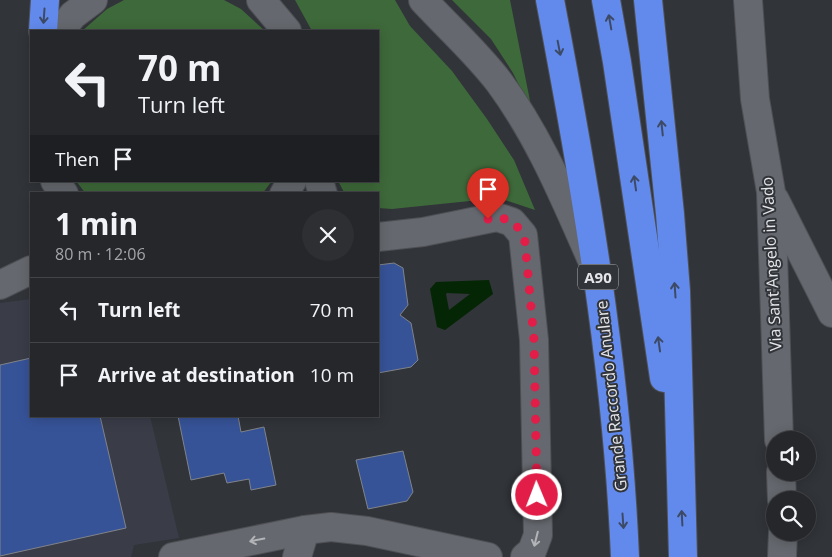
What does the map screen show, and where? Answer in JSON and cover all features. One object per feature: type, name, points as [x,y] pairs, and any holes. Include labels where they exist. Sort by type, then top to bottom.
[{"type":"highway","points":[[43,30],[45,0]]},
{"type":"highway","name":"Grande Raccordo Anulare","points":[[550,0],[597,272],[616,420],[625,557]]},
{"type":"highway","points":[[606,0],[618,62],[680,478]]},
{"type":"highway","points":[[648,0],[676,291],[683,557]]},
{"type":"street","points":[[61,30],[74,15],[92,0]]},
{"type":"street","points":[[261,0],[281,18]]},
{"type":"street","points":[[423,0],[498,80],[524,118],[545,156],[597,272]]},
{"type":"street","name":"Via Sant'Angelo in Vado","points":[[748,0],[755,99],[770,192],[779,431]]},
{"type":"street","points":[[770,192],[832,313]]},
{"type":"street","points":[[381,235],[423,232],[497,217],[506,218],[517,226],[525,242],[534,340],[538,534],[532,551],[526,557]]},
{"type":"street","points":[[0,285],[30,270]]},
{"type":"street","points":[[0,291],[30,288]]},
{"type":"street","points":[[173,557],[305,530],[331,528],[359,529],[488,557]]},
{"type":"street","points":[[297,557],[305,530]]},
{"type":"street","points":[[782,557],[783,541]]},
{"type":"shaded area","points":[[124,0],[224,0],[241,9],[264,30],[83,30],[107,9]]},
{"type":"shaded area","points":[[295,0],[395,0],[410,26],[452,71],[487,119],[514,160],[535,210],[499,198],[392,209],[379,208],[379,192],[344,192],[339,182],[379,182],[379,30],[311,30]]},
{"type":"shaded area","points":[[452,0],[510,0],[532,111],[513,73],[491,39]]},
{"type":"shaded area","points":[[77,182],[271,182],[264,192],[84,192]]},
{"type":"shaded area","points":[[489,280],[493,294],[445,330],[437,327],[430,289],[436,282]],"holes":[[[447,293],[470,294],[449,310]]]},
{"type":"shaded area","points":[[30,299],[30,417],[150,417],[179,538],[134,545],[131,557],[0,557],[0,303]]},
{"type":"building","points":[[394,263],[403,268],[408,305],[400,315],[411,323],[418,360],[411,367],[379,373],[379,265]]},
{"type":"building","points":[[30,358],[30,417],[100,417],[126,528],[0,556],[0,365]]},
{"type":"building","points":[[178,417],[238,417],[241,432],[264,427],[276,485],[251,490],[249,479],[227,483],[224,473],[191,480]]},
{"type":"building","points":[[403,451],[413,492],[407,501],[368,509],[356,460]]},
{"type":"route","points":[[488,219],[506,218],[520,229],[525,242],[534,340],[537,495]]}]
